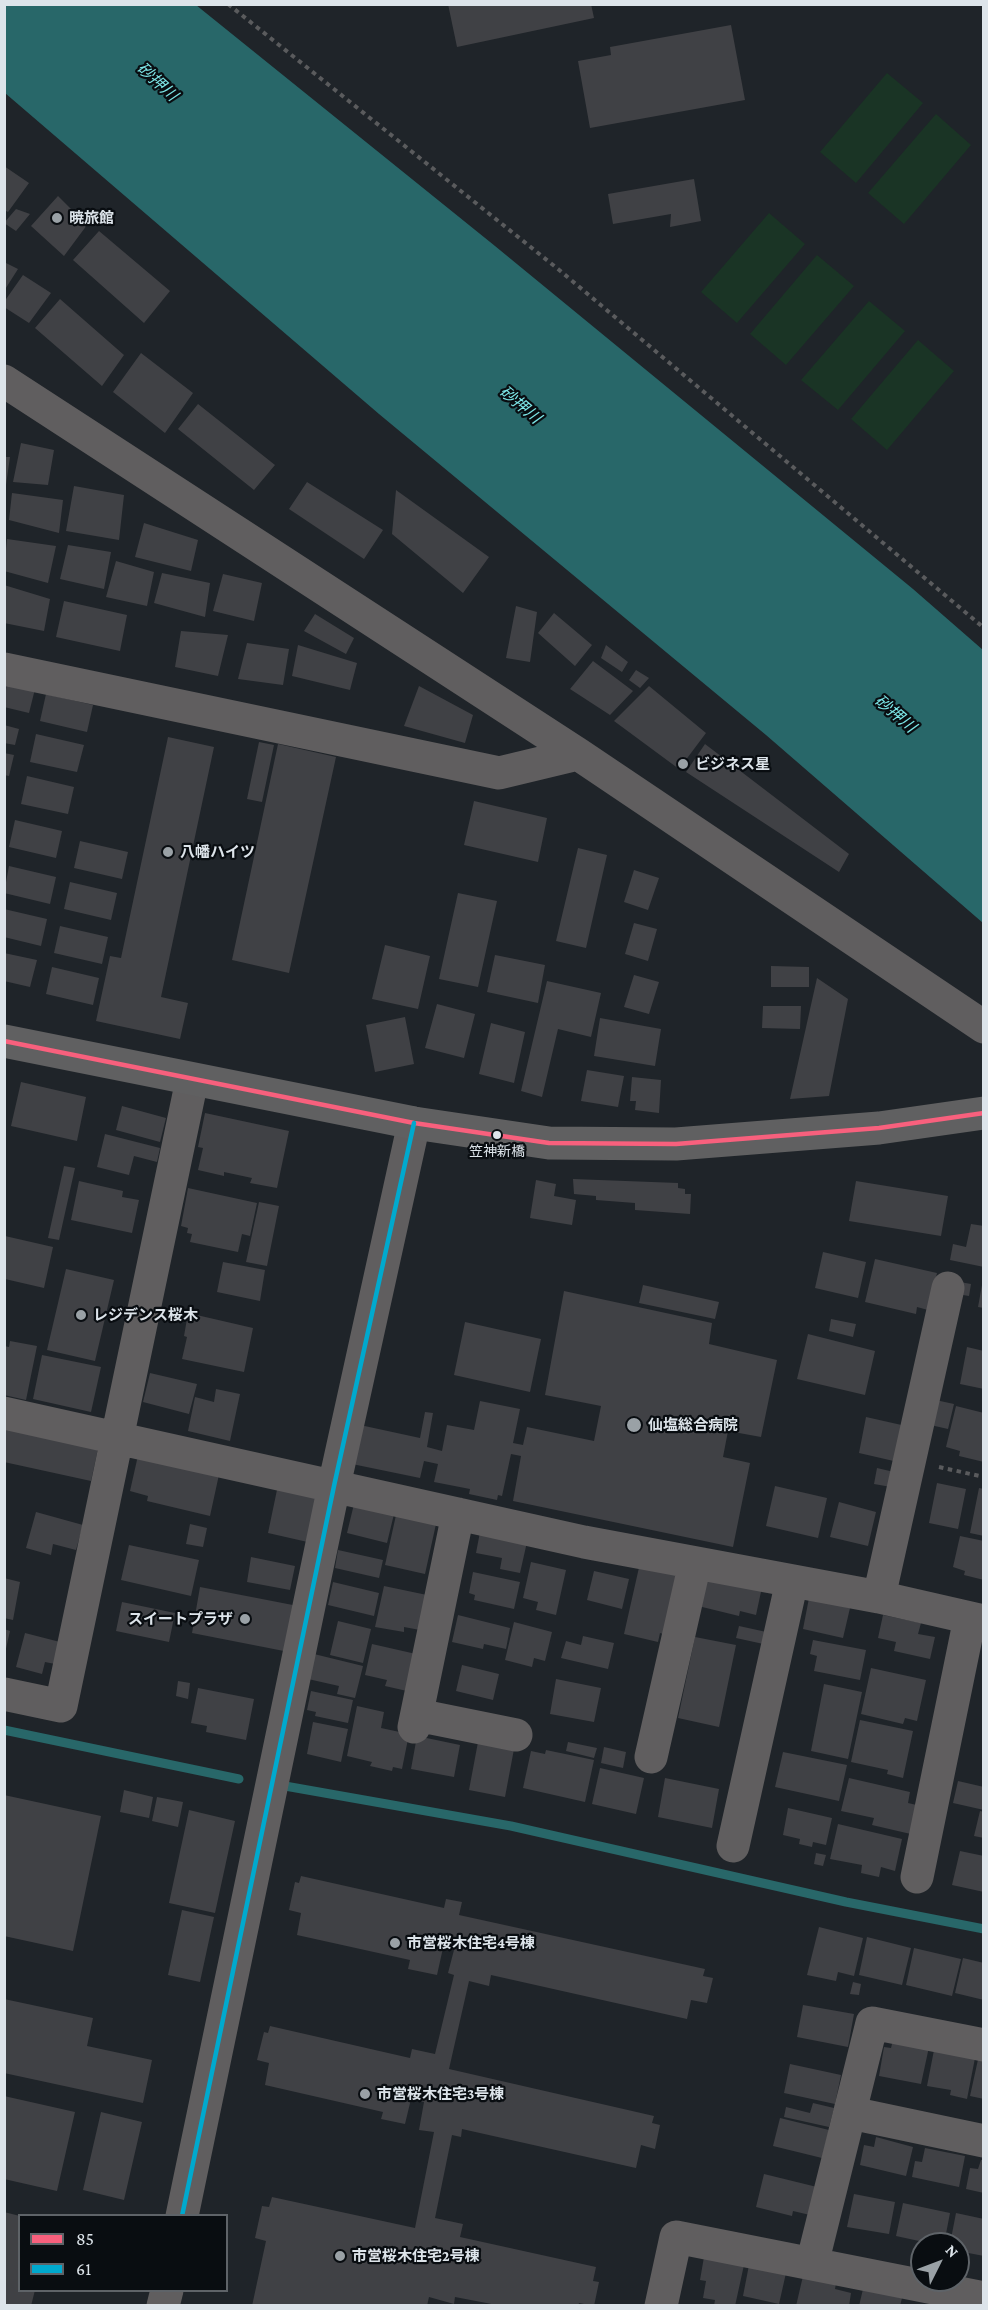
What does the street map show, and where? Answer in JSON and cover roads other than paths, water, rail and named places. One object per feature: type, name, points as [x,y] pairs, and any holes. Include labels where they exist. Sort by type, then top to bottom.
[{"type":"main road","points":[[4,1041],[414,1124],[549,1143],[676,1144],[879,1128],[984,1113]]},
{"type":"street","points":[[4,381],[578,754],[984,1026]]},
{"type":"street","points":[[4,669],[498,773],[578,754]]},
{"type":"street","points":[[4,1694],[61,1706],[192,1080]]},
{"type":"street","points":[[182,2214],[334,1486],[414,1124]]},
{"type":"street","points":[[879,1597],[948,1288]]},
{"type":"street","points":[[4,1413],[458,1514],[695,1563],[879,1597],[977,1619],[917,1877]]},
{"type":"street","points":[[458,1514],[415,1721],[516,1735]]},
{"type":"street","points":[[651,1757],[695,1563]]},
{"type":"street","points":[[733,1846],[792,1581]]},
{"type":"street","points":[[812,2264],[872,2023],[984,2045]]},
{"type":"street","points":[[851,2113],[984,2141]]},
{"type":"street","points":[[661,2306],[676,2236],[812,2264],[921,2296],[984,2298]]},
{"type":"water","name":"砂押川","points":[[5,4],[196,5],[495,246],[913,589],[983,650],[983,923],[766,735],[379,414],[5,93]]},
{"type":"waterway","points":[[4,1730],[239,1779]]},
{"type":"waterway","points":[[285,1786],[511,1826],[846,1902],[984,1929]]},
{"type":"place","name":"暁旅館","points":[[57,218]]},
{"type":"place","name":"ビジネス星","points":[[683,764]]},
{"type":"place","name":"八幡ハイツ","points":[[168,852]]},
{"type":"place","name":"笠神新橋","points":[[497,1135]]},
{"type":"place","name":"レジデンス桜木","points":[[81,1315]]},
{"type":"place","name":"仙塩総合病院","points":[[634,1425]]},
{"type":"place","name":"スイートプラザ","points":[[245,1619]]},
{"type":"place","name":"市営桜木住宅4号棟","points":[[395,1943]]},
{"type":"place","name":"市営桜木住宅3号棟","points":[[365,2094]]},
{"type":"place","name":"市営桜木住宅2号棟","points":[[340,2256]]}]
